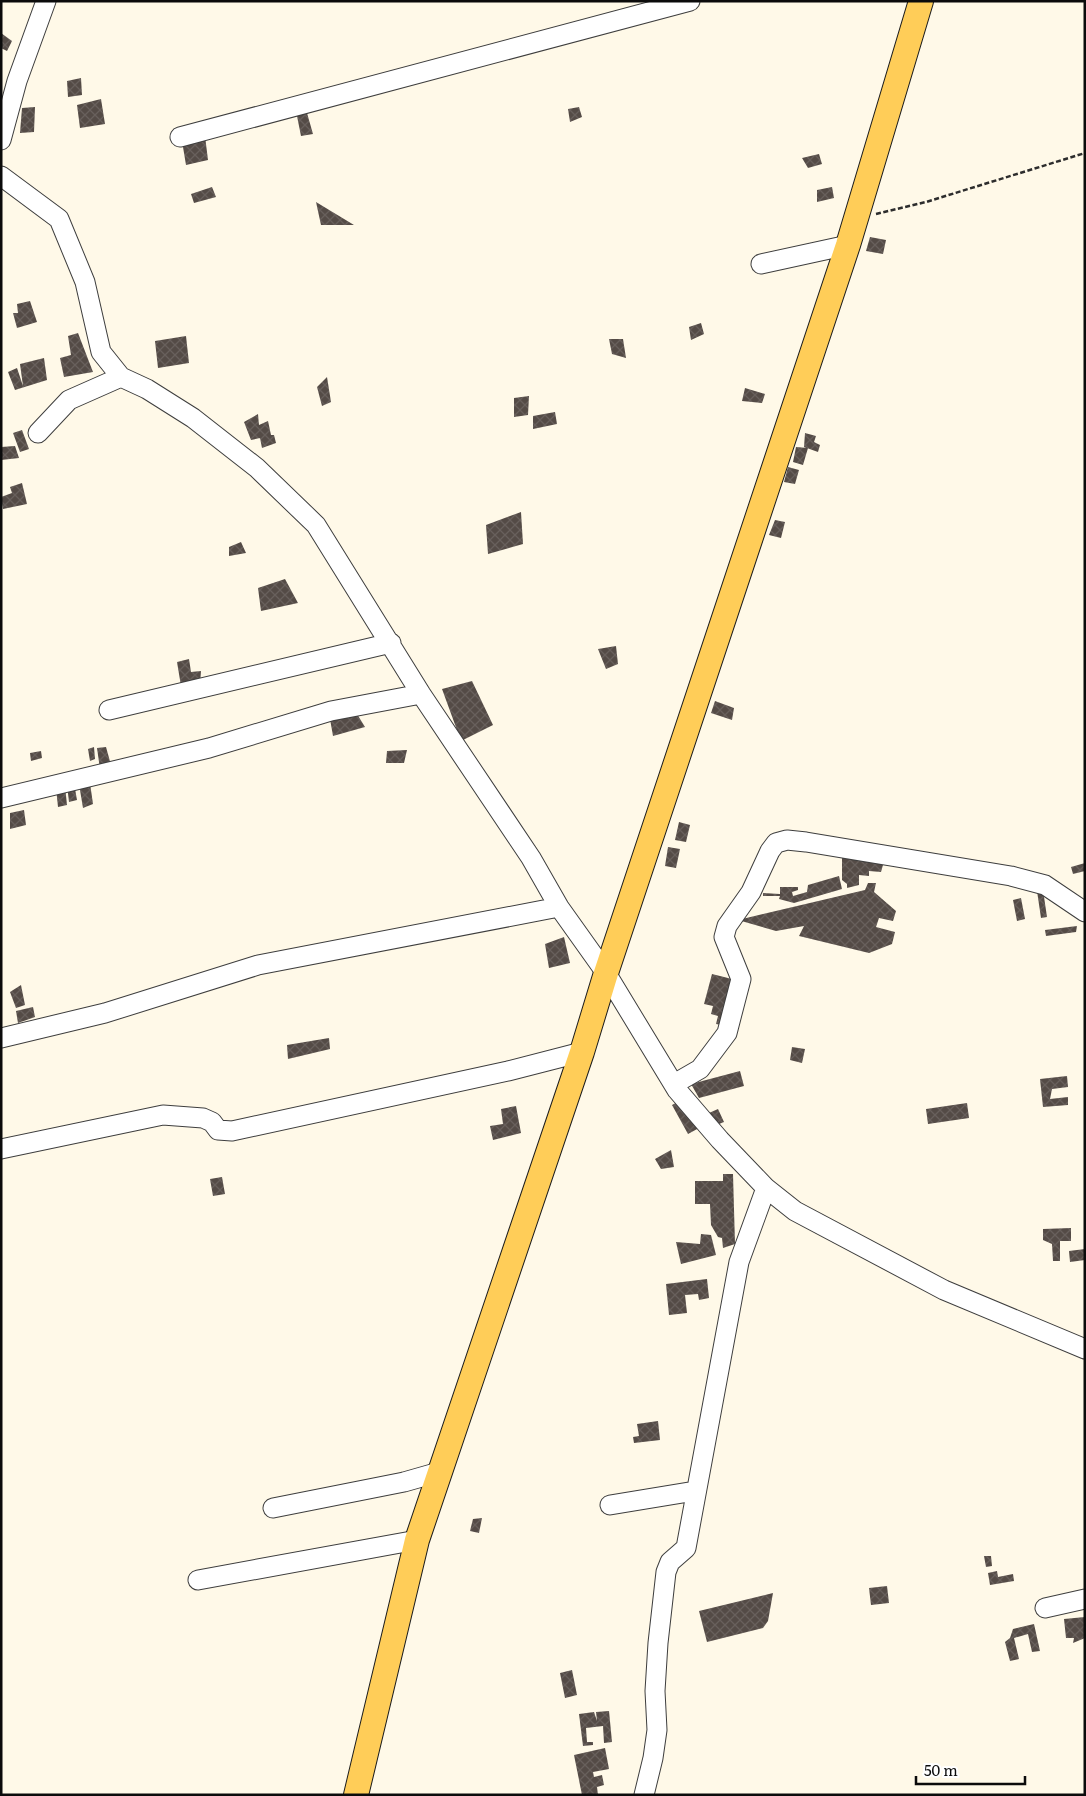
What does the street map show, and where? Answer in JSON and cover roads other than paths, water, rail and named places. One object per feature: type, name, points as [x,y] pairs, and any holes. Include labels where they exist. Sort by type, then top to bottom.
[{"type":"main road","points":[[356,1795],[417,1540],[582,1052],[606,973],[848,245],[921,1]]},
{"type":"street","points":[[1,140],[17,81],[46,1]]},
{"type":"street","points":[[180,137],[690,1]]},
{"type":"street","points":[[1,176],[59,219],[84,282],[101,352],[121,377],[147,390],[193,418],[257,468],[316,525],[421,694],[531,858],[559,907],[606,973],[674,1084],[720,1140],[766,1188],[795,1211],[944,1290],[1085,1349]]},
{"type":"street","points":[[761,264],[848,245]]},
{"type":"street","points":[[38,433],[69,400],[121,377]]},
{"type":"street","points":[[109,710],[391,643]]},
{"type":"street","points":[[1,798],[209,748],[331,711],[421,694]]},
{"type":"street","points":[[674,1084],[700,1069],[727,1033],[741,979],[724,937],[727,926],[751,892],[770,851],[776,843],[786,840],[806,842],[1010,876],[1045,885],[1085,912]]},
{"type":"street","points":[[1,1038],[105,1013],[258,965],[559,907]]},
{"type":"street","points":[[1,1149],[163,1115],[203,1118],[212,1122],[218,1130],[232,1131],[508,1071],[582,1052]]},
{"type":"street","points":[[644,1795],[657,1730],[655,1691],[666,1572],[670,1562],[686,1548],[738,1262],[766,1188]]},
{"type":"street","points":[[273,1508],[404,1482],[439,1472]]},
{"type":"street","points":[[610,1505],[695,1491]]},
{"type":"street","points":[[198,1580],[417,1540]]},
{"type":"street","points":[[1045,1608],[1085,1600]]}]
